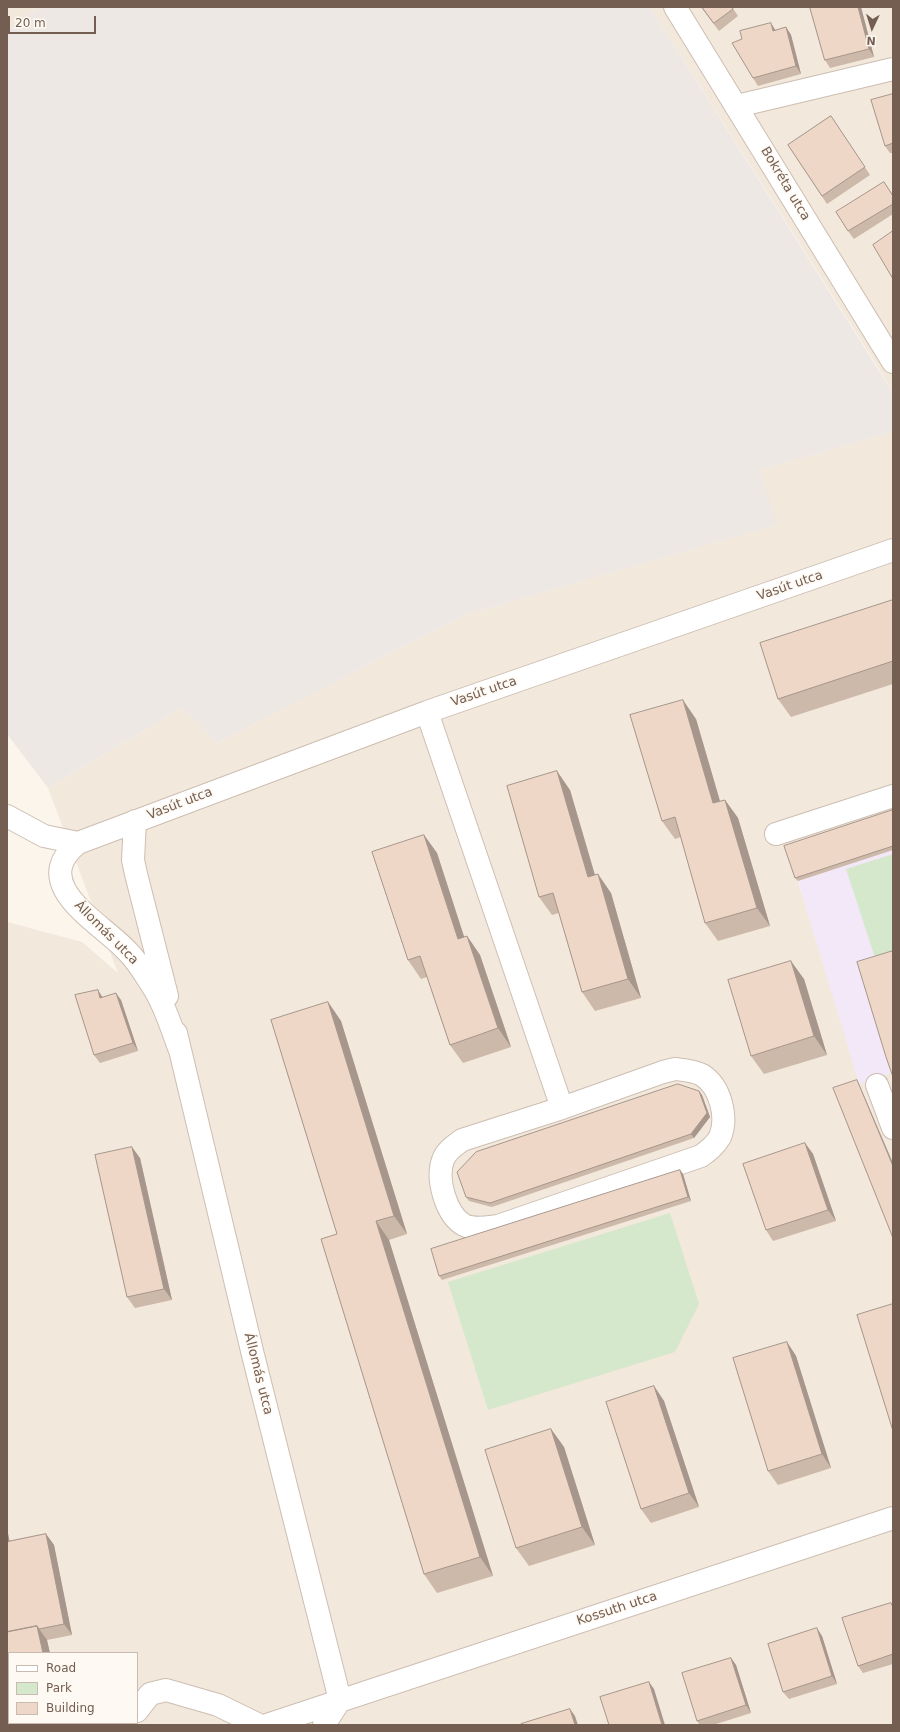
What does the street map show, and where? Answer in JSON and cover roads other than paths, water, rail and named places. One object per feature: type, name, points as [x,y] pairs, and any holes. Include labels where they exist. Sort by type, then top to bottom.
[{"type":"street","name":"Bokréta utca","points":[[675,7],[893,362]]},
{"type":"street","points":[[737,106],[893,69]]},
{"type":"street","name":"Vasút utca","points":[[78,843],[427,712],[893,550]]},
{"type":"street","points":[[427,712],[562,1108]]},
{"type":"street","points":[[776,834],[893,796]]},
{"type":"street","points":[[7,816],[44,836],[78,843]]},
{"type":"street","name":"Állomás utca","points":[[135,821],[134,860],[136,874],[180,1048],[253,1355],[340,1700]]},
{"type":"street","name":"Állomás utca","points":[[78,843],[68,851],[61,864],[60,878],[63,886],[82,912],[128,951],[147,976],[158,994],[180,1048]]},
{"type":"street","points":[[675,1069],[702,1075],[713,1086],[723,1111],[720,1136],[713,1147],[701,1156],[498,1226],[480,1228],[464,1225],[452,1213],[444,1196],[440,1177],[443,1160],[450,1148],[462,1140],[562,1108],[675,1069]]},
{"type":"street","points":[[877,1085],[893,1128]]},
{"type":"street","name":"Kossuth utca","points":[[267,1725],[893,1518]]},
{"type":"street","points":[[138,1710],[150,1694],[166,1690],[218,1705],[259,1725]]},
{"type":"street","points":[[324,1725],[340,1700]]}]
